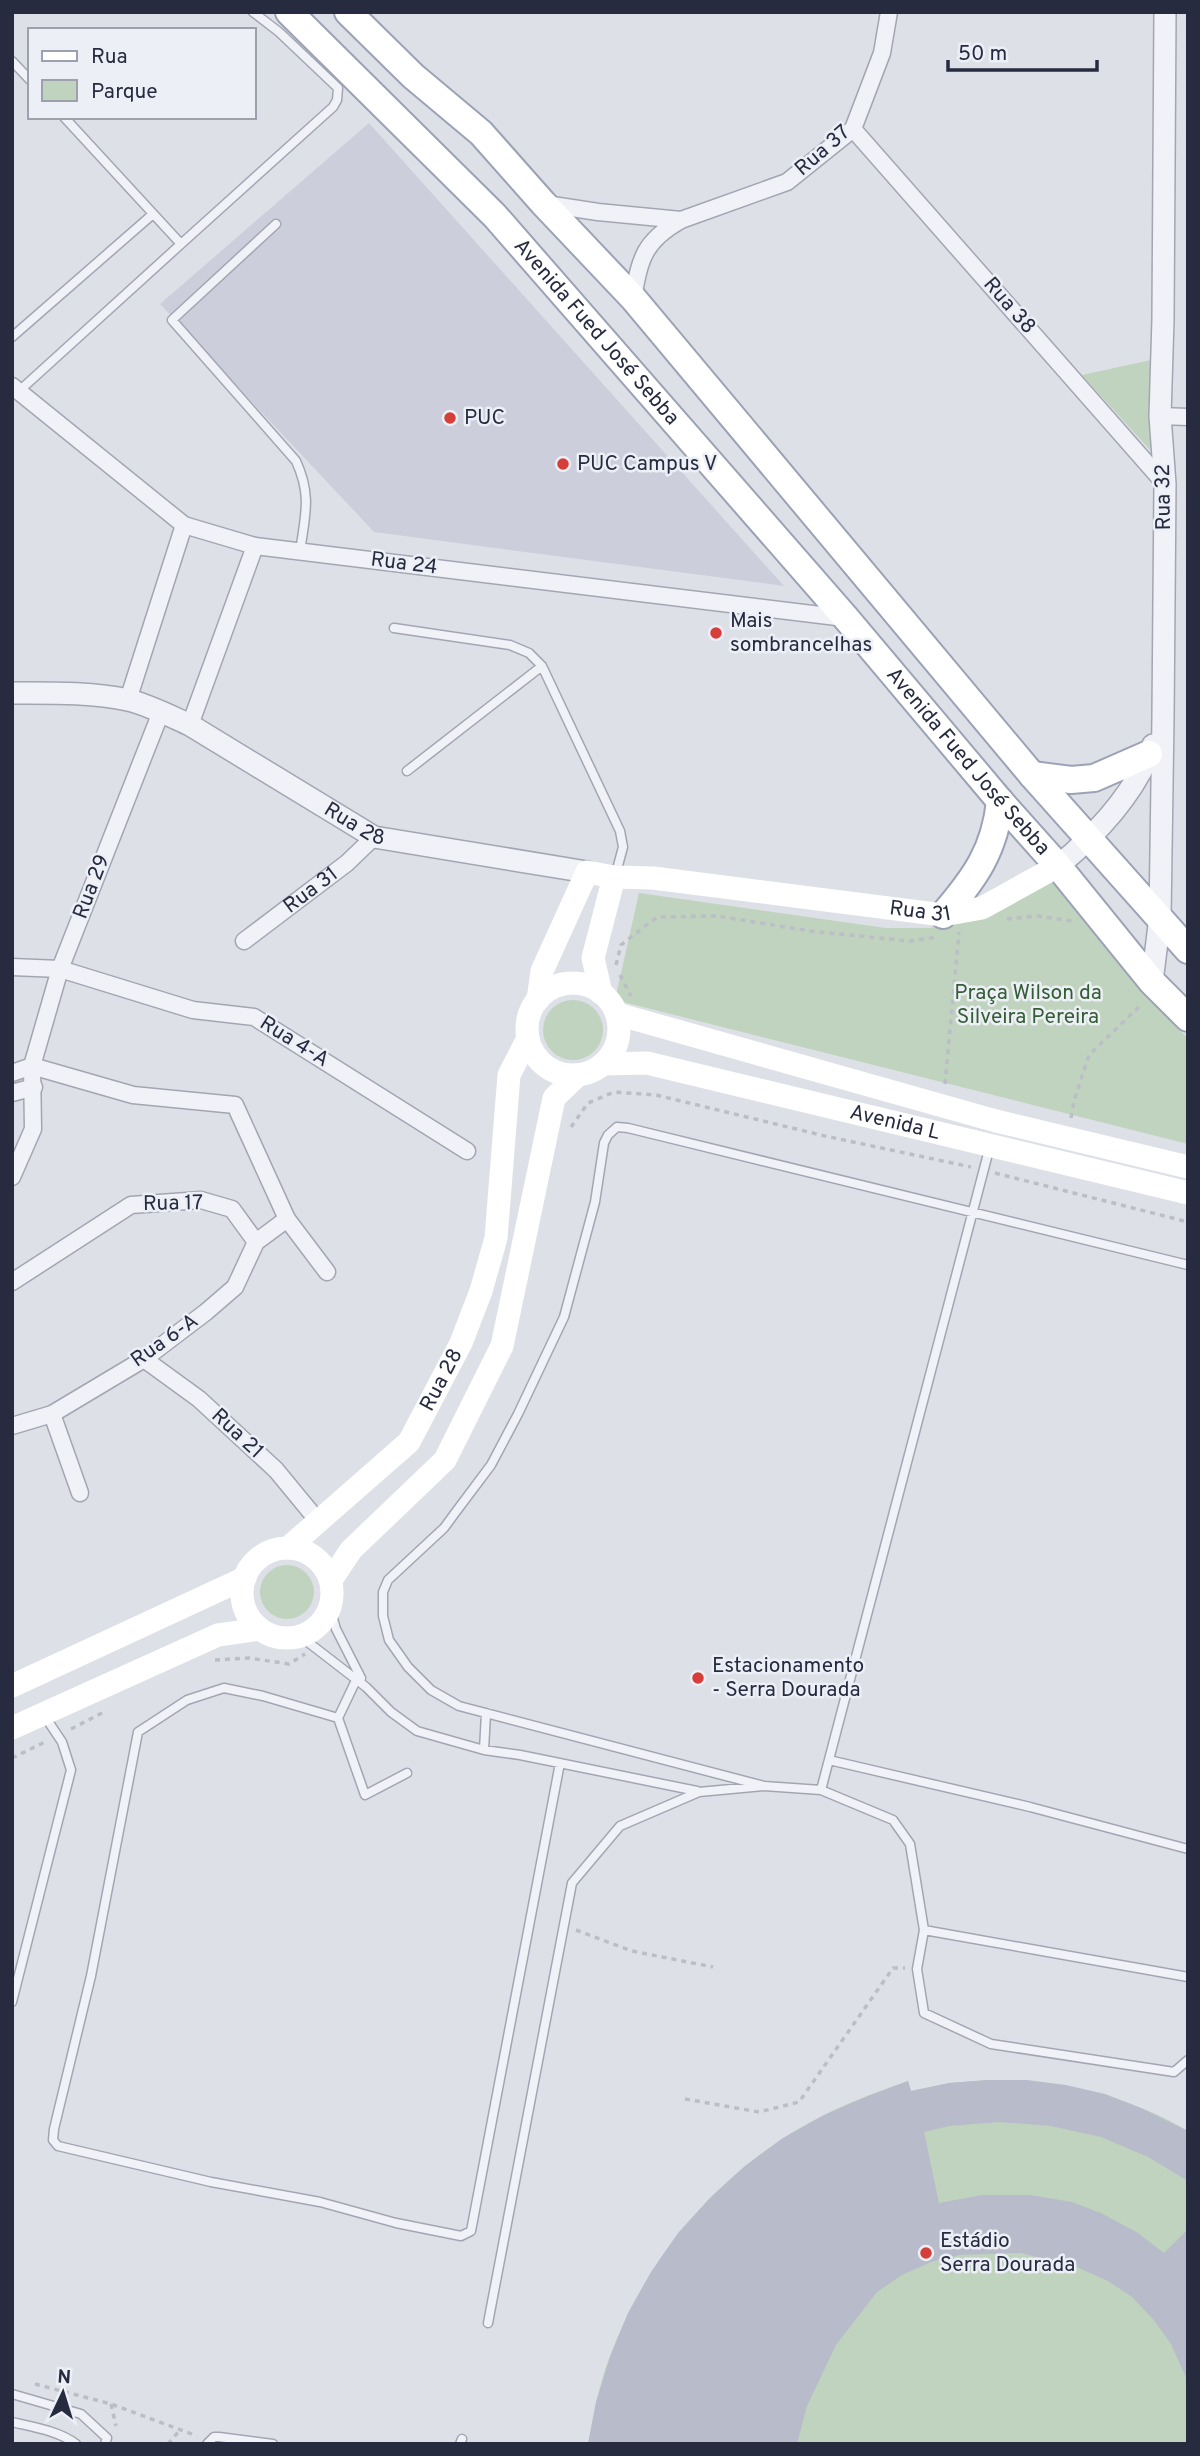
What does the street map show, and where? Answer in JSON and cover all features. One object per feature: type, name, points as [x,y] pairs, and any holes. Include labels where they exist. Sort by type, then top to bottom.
[{"type":"main road","name":"Avenida Fued José Sebba","points":[[289,12],[495,216],[846,618],[1058,866],[1156,986],[1188,1018]]},
{"type":"main road","name":"Avenida Fued José Sebba","points":[[348,12],[413,76],[481,133],[542,203],[633,298],[1088,841],[1188,950]]},
{"type":"main road","points":[[1032,775],[1071,780],[1094,778],[1149,754]]},
{"type":"main road","points":[[958,923],[972,882],[990,848],[998,824],[1000,801]]},
{"type":"main road","name":"Rua 31","points":[[587,873],[653,878],[958,923],[1058,866]]},
{"type":"main road","points":[[538,999],[561,985],[588,986],[601,993],[617,1014],[618,1041],[612,1054],[603,1064],[578,1075],[564,1074],[540,1062],[532,1051],[528,1038],[527,1024],[538,999],[542,971],[587,873]]},
{"type":"main road","points":[[601,993],[593,958],[614,877]]},
{"type":"main road","name":"Avenida L","points":[[617,1014],[996,1121],[1188,1167]]},
{"type":"main road","name":"Rua 28","points":[[288,1548],[410,1442],[461,1343],[481,1291],[496,1238],[509,1075],[528,1038]]},
{"type":"main road","name":"Avenida L","points":[[603,1064],[647,1063],[1188,1194]]},
{"type":"main road","name":"Rua 28","points":[[331,1580],[351,1549],[445,1460],[502,1346],[554,1098],[578,1075]]},
{"type":"main road","points":[[275,1549],[303,1550],[325,1567],[331,1580],[333,1594],[330,1608],[307,1642],[272,1636],[260,1629],[250,1618],[244,1605],[242,1591],[251,1565],[261,1555],[275,1549]]},
{"type":"main road","points":[[12,1686],[245,1578]]},
{"type":"main road","points":[[12,1728],[218,1635],[260,1629]]},
{"type":"street","name":"Rua 37","points":[[633,298],[645,253],[659,233],[681,220],[787,182],[853,129],[883,53],[889,12]]},
{"type":"street","name":"Rua 32","points":[[1156,986],[1160,918],[1163,717],[1165,484],[1160,416],[1165,12]]},
{"type":"street","name":"Rua 38","points":[[853,129],[1165,484]]},
{"type":"street","name":"Rua 37","points":[[542,203],[598,212],[681,220]]},
{"type":"street","name":"Rua 24","points":[[15,389],[184,525],[255,546],[846,618]]},
{"type":"street","points":[[1160,416],[1188,417]]},
{"type":"street","points":[[128,700],[184,525]]},
{"type":"street","points":[[190,725],[255,546]]},
{"type":"street","name":"Rua 28","points":[[12,693],[56,693],[128,700],[161,712],[190,725],[374,837],[587,873]]},
{"type":"street","name":"Rua 29","points":[[12,1177],[33,1129],[33,1066],[60,969],[161,712]]},
{"type":"street","name":"Rua 31","points":[[1058,866],[1088,841],[1142,773],[1163,717]]},
{"type":"street","name":"Rua 31","points":[[244,941],[347,863],[374,837]]},
{"type":"street","name":"Rua 4-A","points":[[12,967],[60,969],[193,1010],[254,1017],[467,1152]]},
{"type":"street","points":[[12,1073],[33,1066],[133,1095],[235,1105],[287,1219],[327,1272]]},
{"type":"street","points":[[12,1093],[34,1087]]},
{"type":"street","points":[[990,1145],[996,1121]]},
{"type":"street","name":"Rua 17","points":[[12,1282],[131,1205],[201,1200],[232,1209],[256,1242]]},
{"type":"street","name":"Rua 6-A","points":[[12,1426],[52,1414],[144,1359],[235,1287],[256,1242],[287,1219]]},
{"type":"street","name":"Rua 21","points":[[144,1359],[199,1399],[266,1460],[318,1521]]},
{"type":"street","points":[[52,1414],[80,1493]]},
{"type":"lane","points":[[15,389],[333,107],[338,88],[279,32],[253,12]]},
{"type":"lane","points":[[12,61],[28,78]]},
{"type":"lane","points":[[66,119],[181,244]]},
{"type":"lane","points":[[12,337],[153,214]]},
{"type":"lane","points":[[276,224],[172,320],[296,461],[307,496],[300,552]]},
{"type":"lane","points":[[394,628],[510,645],[529,653],[542,666],[620,831],[623,847],[614,877]]},
{"type":"lane","points":[[407,771],[542,666]]},
{"type":"lane","points":[[764,1786],[459,1706],[431,1690],[408,1667],[389,1640],[383,1616],[383,1592],[388,1580],[444,1528],[491,1465],[564,1317],[595,1202],[604,1143],[608,1135],[617,1127],[628,1128],[1188,1265]]},
{"type":"lane","points":[[821,1790],[990,1145]]},
{"type":"lane","points":[[330,1608],[335,1629],[357,1677],[338,1718],[365,1795],[407,1773]]},
{"type":"lane","points":[[307,1642],[357,1677],[391,1712],[417,1731],[484,1750],[699,1792],[764,1786],[821,1790],[893,1819],[910,1844],[924,1930],[917,1969],[924,2013],[991,2044],[1174,2072],[1188,2060]]},
{"type":"lane","points":[[338,1718],[263,1696],[223,1688],[187,1700],[138,1732],[91,1976],[54,2129],[54,2140],[58,2146],[248,2190],[320,2202],[396,2223],[461,2236],[471,2231],[561,1763]]},
{"type":"lane","points":[[12,2002],[71,1770],[58,1736],[42,1713]]},
{"type":"lane","points":[[484,1750],[486,1713]]},
{"type":"lane","points":[[829,1760],[1030,1807],[1188,1849]]},
{"type":"lane","points":[[488,2323],[572,1883],[620,1826],[699,1792]]},
{"type":"lane","points":[[924,1930],[1188,1977]]},
{"type":"lane","points":[[12,2394],[81,2414],[107,2438],[105,2444]]},
{"type":"lane","points":[[12,2422],[41,2429],[76,2444]]},
{"type":"lane","points":[[209,2442],[219,2437],[273,2444]]},
{"type":"path","points":[[638,1001],[628,993],[616,966],[621,945],[657,917],[717,916],[810,931],[909,941],[958,923],[945,1087],[940,1105]]},
{"type":"path","points":[[1004,919],[1037,916],[1076,922]]},
{"type":"path","points":[[1068,1138],[1074,1101],[1089,1055],[1156,986]]},
{"type":"path","points":[[569,1136],[572,1124],[589,1103],[614,1092],[656,1095],[850,1142],[982,1170],[1188,1222]]},
{"type":"path","points":[[1060,1191],[1062,1162]]},
{"type":"path","points":[[212,1660],[248,1658],[289,1664],[307,1642]]},
{"type":"path","points":[[12,1758],[108,1710]]},
{"type":"path","points":[[564,1925],[632,1951],[713,1967]]},
{"type":"path","points":[[685,2099],[759,2112],[799,2102],[893,1968],[917,1969]]},
{"type":"path","points":[[24,2382],[111,2404],[209,2442]]},
{"type":"path","points":[[168,2444],[180,2430]]},
{"type":"shaded area","name":"PUC","points":[[369,123],[784,586],[374,532],[160,304]]},
{"type":"green space","points":[[1151,360],[1150,450],[1082,375]]},
{"type":"green space","name":"Praça Wilson da Silveira Pereira","points":[[1054,880],[1097,935],[1188,1039],[1188,1144],[615,1000],[639,893],[886,928],[929,928],[984,917]]},
{"type":"green space","points":[[573,1000],[594,1009],[603,1030],[594,1051],[573,1060],[552,1051],[543,1030],[552,1009]]},
{"type":"green space","points":[[287,1565],[306,1573],[314,1592],[306,1611],[287,1619],[268,1611],[260,1592],[268,1573]]},
{"type":"green space","name":"Estádio Serra Dourada","points":[[988,2080],[1040,2083],[1091,2092],[1141,2108],[1188,2131],[1188,2444],[588,2444],[603,2377],[626,2318],[668,2247],[694,2215],[723,2186],[754,2159],[788,2135],[866,2096],[908,2081],[911,2091],[949,2083]]},
{"type":"building","name":"Estádio Serra Dourada","points":[[1027,2080],[1105,2094],[1188,2131],[1188,2181],[1148,2157],[1101,2137],[1051,2126],[1000,2122],[949,2126],[924,2132],[939,2203],[982,2195],[1030,2195],[1072,2202],[1101,2213],[1138,2233],[1164,2253],[1188,2229],[1188,2382],[1171,2344],[1153,2319],[1132,2297],[1108,2281],[1079,2268],[1021,2253],[959,2255],[931,2262],[902,2275],[877,2292],[836,2345],[807,2406],[797,2444],[588,2444],[596,2402],[610,2357],[628,2313],[651,2272],[678,2233],[710,2198],[745,2166],[783,2138],[824,2115],[908,2081],[911,2091],[949,2083]]},
{"type":"place","name":"PUC","points":[[450,418]]},
{"type":"place","name":"PUC Campus V","points":[[563,464]]},
{"type":"place","name":"Mais sombrancelhas","points":[[716,633]]},
{"type":"place","name":"Estacionamento - Serra Dourada","points":[[698,1678]]},
{"type":"place","name":"Estádio Serra Dourada","points":[[926,2253]]}]
